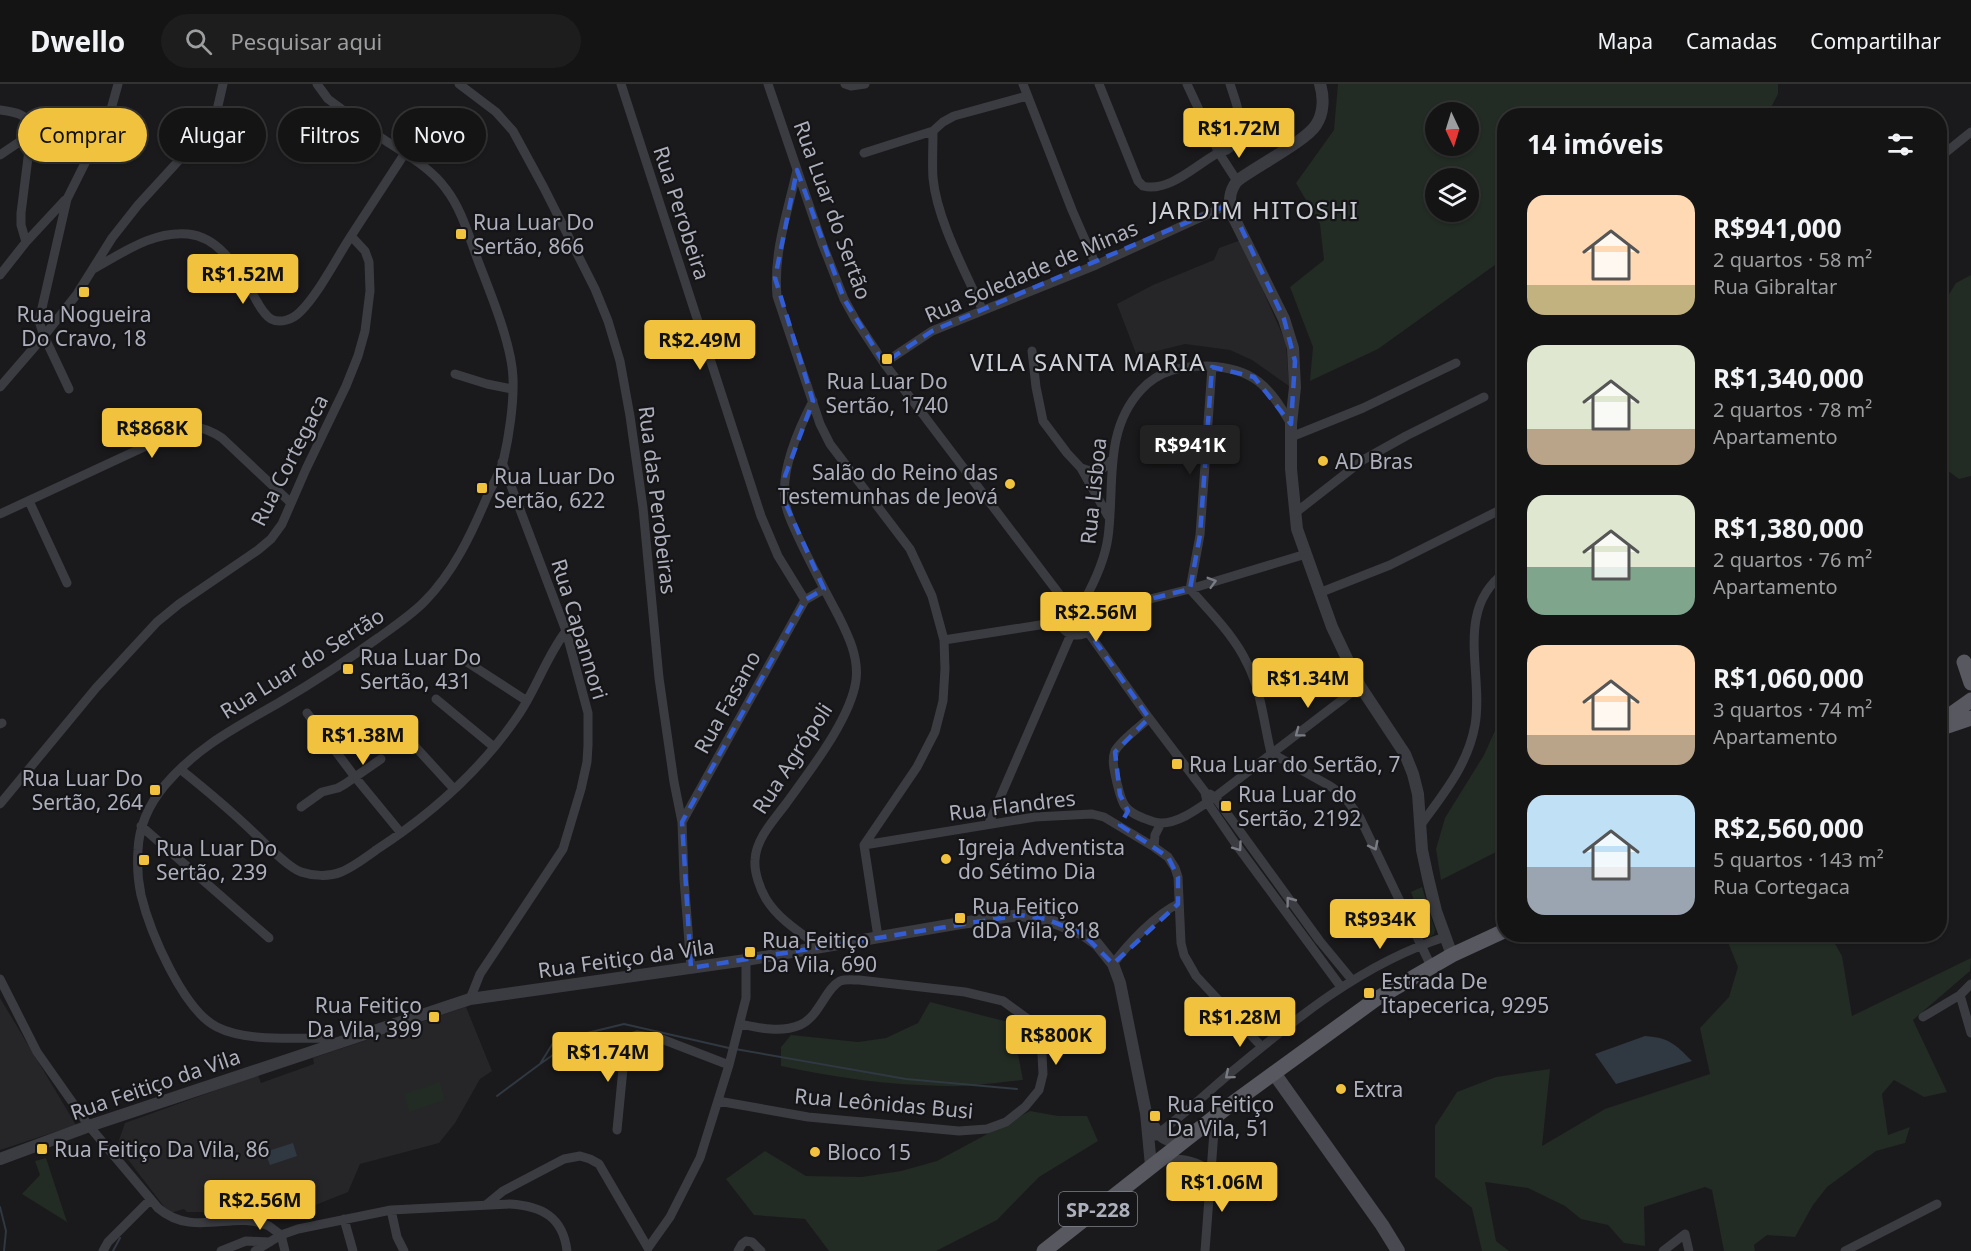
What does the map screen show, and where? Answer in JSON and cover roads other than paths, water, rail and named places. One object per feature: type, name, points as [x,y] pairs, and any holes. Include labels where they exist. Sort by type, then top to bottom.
[{"type":"main road","points":[[1968,664],[1971,683]]},
{"type":"main road","points":[[1968,718],[1971,690]]},
{"type":"main road","points":[[1968,718],[1971,700]]},
{"type":"main road","points":[[1947,721],[1968,718]]},
{"type":"main road","points":[[1947,726],[1968,718]]},
{"type":"main road","name":"SP-228","points":[[1044,1251],[1274,1073],[1382,995],[1431,966],[1497,934]]},
{"type":"main road","points":[[1274,1073],[1398,1251]]},
{"type":"street","points":[[69,389],[39,321],[67,199],[110,113],[118,84]]},
{"type":"street","points":[[0,387],[77,294],[112,238],[138,205],[204,133],[217,110],[223,84]]},
{"type":"street","name":"Rua Luar do Sertão","points":[[317,84],[328,99],[393,145]]},
{"type":"street","name":"Rua das Perobeiras","points":[[459,84],[496,112],[513,131],[595,289],[620,361],[643,508],[659,678],[682,822],[691,968]]},
{"type":"street","name":"Rua Perobeira","points":[[621,84],[761,516],[778,556],[805,600]]},
{"type":"street","name":"Rua Luar do Sertão","points":[[768,84],[822,243],[844,299],[855,320],[884,363],[1066,603]]},
{"type":"street","points":[[845,84],[862,85]]},
{"type":"street","points":[[1023,84],[1096,265]]},
{"type":"street","points":[[1099,84],[1138,181],[1143,186],[1153,188],[1187,174],[1234,143],[1240,122],[1238,106],[1230,84]]},
{"type":"street","points":[[1187,84],[1237,181]]},
{"type":"street","points":[[1320,84],[1321,114],[1313,129],[1237,181],[1232,187],[1230,204],[1233,216],[1290,334],[1295,361],[1291,469],[1295,513],[1306,554],[1332,627],[1360,686],[1405,754],[1413,774],[1418,794],[1428,878],[1452,955]]},
{"type":"street","points":[[864,153],[933,131],[954,116],[1027,96]]},
{"type":"street","points":[[0,110],[18,114]]},
{"type":"street","points":[[933,131],[933,179],[936,195],[951,242],[982,309]]},
{"type":"street","points":[[1947,151],[1971,132]]},
{"type":"street","points":[[0,155],[18,143]]},
{"type":"street","points":[[26,242],[21,225],[21,213],[27,162]]},
{"type":"street","points":[[93,269],[153,238],[172,234],[190,234],[207,239],[222,250],[264,312],[272,319],[289,320],[299,313],[310,300],[399,162]]},
{"type":"street","name":"Rua Luar do Sertão","points":[[327,1043],[231,1033],[214,1026],[197,1012],[171,971],[148,920],[138,875],[138,849],[141,826],[164,786],[216,738],[343,663],[424,603],[454,564],[470,537],[502,462],[511,413],[513,378],[509,353],[485,280],[457,207],[446,189],[428,169],[418,162]]},
{"type":"street","points":[[797,170],[780,243],[775,278],[777,296],[820,424],[830,444],[895,529],[918,564],[932,596],[944,640],[943,701],[935,732],[917,767],[864,845],[878,937]]},
{"type":"street","points":[[0,275],[26,242],[67,199]]},
{"type":"street","name":"Rua Soledade de Minas","points":[[884,363],[932,331],[1096,265],[1230,204]]},
{"type":"street","name":"Rua Cortegaca","points":[[0,804],[96,688],[157,622],[271,539],[282,524],[346,387],[365,331],[370,291],[369,262],[365,251],[351,236]]},
{"type":"street","points":[[1032,351],[1043,421],[1081,468],[1109,518]]},
{"type":"street","points":[[1291,431],[1363,408],[1456,363]]},
{"type":"street","name":"Rua Lisboa","points":[[1084,601],[1096,578],[1108,538],[1117,430],[1129,404],[1145,385],[1162,374],[1192,366],[1239,370],[1254,377],[1275,397],[1291,431]]},
{"type":"street","points":[[1190,589],[1200,535],[1212,367]]},
{"type":"street","points":[[455,374],[512,389]]},
{"type":"street","points":[[1295,513],[1363,460],[1484,397]]},
{"type":"street","name":"Rua Agrópoli","points":[[813,401],[802,422],[785,476],[784,500],[806,554],[847,633],[854,652],[856,679],[853,693],[835,732],[767,829],[755,861],[757,877],[766,898],[784,920],[820,947]]},
{"type":"street","points":[[0,514],[179,431],[196,426],[209,430],[222,438],[291,503]]},
{"type":"street","points":[[1081,468],[1097,472],[1105,469],[1113,458]]},
{"type":"street","name":"Rua Capannori","points":[[470,999],[480,974],[563,849],[587,762],[588,718],[566,631],[502,462]]},
{"type":"street","points":[[29,501],[67,584]]},
{"type":"street","points":[[1319,593],[1390,565],[1497,512]]},
{"type":"street","points":[[1094,613],[1190,589],[1306,554]]},
{"type":"street","points":[[1420,826],[1456,777],[1469,749],[1478,702],[1474,633],[1477,614],[1486,592],[1497,578]]},
{"type":"street","points":[[805,600],[824,589]]},
{"type":"street","points":[[1190,589],[1239,648],[1247,663],[1255,680],[1271,753],[1344,796],[1360,818],[1431,966]]},
{"type":"street","name":"Rua Fasano","points":[[682,822],[805,600]]},
{"type":"street","points":[[1075,600],[1084,601],[1091,606],[1095,620],[1088,632],[1080,635],[1071,634],[1059,622],[1060,611],[1066,603],[1075,600]]},
{"type":"street","points":[[944,640],[1059,622]]},
{"type":"street","points":[[180,769],[294,869],[319,875],[339,873],[428,813],[494,747],[527,701],[555,647],[566,631]]},
{"type":"street","points":[[1088,632],[1209,797],[1235,843],[1301,924],[1352,980]]},
{"type":"street","points":[[989,824],[1071,634]]},
{"type":"street","points":[[467,662],[527,701]]},
{"type":"street","points":[[1149,718],[1117,748],[1113,757],[1120,795],[1128,811],[1161,823],[1179,818],[1360,686]]},
{"type":"street","points":[[436,699],[494,747]]},
{"type":"street","points":[[307,713],[354,777],[401,833]]},
{"type":"street","points":[[401,731],[454,789]]},
{"type":"street","points":[[301,807],[322,792],[338,788],[381,759]]},
{"type":"street","points":[[1123,827],[1123,820],[1128,811]]},
{"type":"street","name":"Rua Flandres","points":[[864,845],[1035,817],[1092,814],[1104,817],[1168,857],[1178,877],[1181,943],[1189,965],[1196,976],[1262,1047]]},
{"type":"street","points":[[1154,847],[1155,835],[1161,823]]},
{"type":"street","points":[[141,826],[269,938]]},
{"type":"street","points":[[1113,964],[1146,929],[1167,910],[1179,903]]},
{"type":"street","name":"Rua Feitiço da Vila","points":[[0,1159],[327,1043],[358,1037],[470,999],[746,960],[1020,915],[1046,919],[1083,934],[1097,944],[1113,964],[1120,983],[1157,1162]]},
{"type":"street","points":[[1301,924],[1341,987]]},
{"type":"street","points":[[1152,1137],[1262,1047],[1341,987],[1421,945],[1445,937]]},
{"type":"street","points":[[486,1205],[503,1191],[564,1159],[580,1156],[598,1164],[648,1249],[670,1217],[700,1158],[740,1024],[746,998],[746,960]]},
{"type":"street","points":[[0,979],[37,1052],[89,1126],[150,1200],[167,1216],[179,1221],[245,1221],[268,1226],[281,1235],[285,1251]]},
{"type":"street","name":"Rua Leônidas Busi","points":[[718,1101],[808,1117],[959,1131],[987,1128],[1006,1122],[1025,1107],[1038,1090],[1043,1074],[1042,1055],[1032,1022],[1004,1001],[965,992],[842,980],[835,985],[816,1012],[802,1025],[780,1029],[740,1024]]},
{"type":"street","points":[[1923,1017],[1960,995],[1971,984]]},
{"type":"street","points":[[1960,995],[1971,1033]]},
{"type":"street","points":[[562,1066],[576,1053],[637,1035],[659,1038],[729,1065]]},
{"type":"street","points":[[617,1130],[626,1038]]},
{"type":"street","points":[[1205,1251],[1215,1118]]},
{"type":"street","points":[[1152,1137],[1181,1144]]},
{"type":"street","points":[[1157,1162],[1187,1160],[1202,1164],[1211,1173]]},
{"type":"street","points":[[103,1251],[108,1242],[150,1200]]},
{"type":"street","points":[[1845,1251],[1937,1204]]},
{"type":"street","points":[[255,1251],[281,1235],[391,1210],[528,1205],[542,1210],[553,1218],[564,1234],[567,1251]]},
{"type":"street","points":[[391,1210],[397,1237],[404,1251]]},
{"type":"street","points":[[344,1219],[353,1251]]},
{"type":"street","points":[[1663,1251],[1685,1234],[1689,1251]]},
{"type":"street","points":[[221,1251],[246,1241],[270,1242]]},
{"type":"street","points":[[738,1251],[746,1241],[753,1242],[761,1251]]},
{"type":"waterway","points":[[540,1064],[583,1034],[624,1024],[729,1048]]},
{"type":"waterway","points":[[497,1096],[540,1064],[558,1035]]},
{"type":"waterway","points":[[735,1049],[906,1079],[1017,1089]]},
{"type":"waterway","points":[[0,1207],[6,1231],[4,1251]]},
{"type":"waterway","points":[[113,1251],[120,1238]]},
{"type":"place","name":"Rua Luar Do Sertão, 866","points":[[461,234]]},
{"type":"place","name":"Rua Nogueira Do Cravo, 18","points":[[84,292]]},
{"type":"place","name":"Rua Luar Do Sertão, 1740","points":[[887,359]]},
{"type":"place","name":"AD Bras","points":[[1323,461]]},
{"type":"place","name":"Salão do Reino das Testemunhas de Jeová","points":[[1010,484]]},
{"type":"place","name":"Rua Luar Do Sertão, 622","points":[[482,488]]},
{"type":"place","name":"Rua Luar Do Sertão, 431","points":[[348,669]]},
{"type":"place","name":"Rua Luar do Sertão, 7","points":[[1177,764]]},
{"type":"place","name":"Rua Luar Do Sertão, 264","points":[[155,790]]},
{"type":"place","name":"Rua Luar do Sertão, 2192","points":[[1226,806]]},
{"type":"place","name":"Igreja Adventista do Sétimo Dia","points":[[946,859]]},
{"type":"place","name":"Rua Luar Do Sertão, 239","points":[[144,860]]},
{"type":"place","name":"Rua Feitiço dDa Vila, 818","points":[[960,918]]},
{"type":"place","name":"Rua Feitiço Da Vila, 690","points":[[750,952]]},
{"type":"place","name":"Estrada De Itapecerica, 9295","points":[[1369,993]]},
{"type":"place","name":"Rua Feitiço Da Vila, 399","points":[[434,1017]]},
{"type":"place","name":"Extra","points":[[1341,1089]]},
{"type":"place","name":"Rua Feitiço Da Vila, 51","points":[[1155,1116]]},
{"type":"place","name":"Rua Feitiço Da Vila, 86","points":[[42,1149]]},
{"type":"place","name":"Bloco 15","points":[[815,1152]]},
{"type":"district","name":"JARDIM HITOSHI","points":[[1255,209]]},
{"type":"district","name":"VILA SANTA MARIA","points":[[1088,361]]}]
